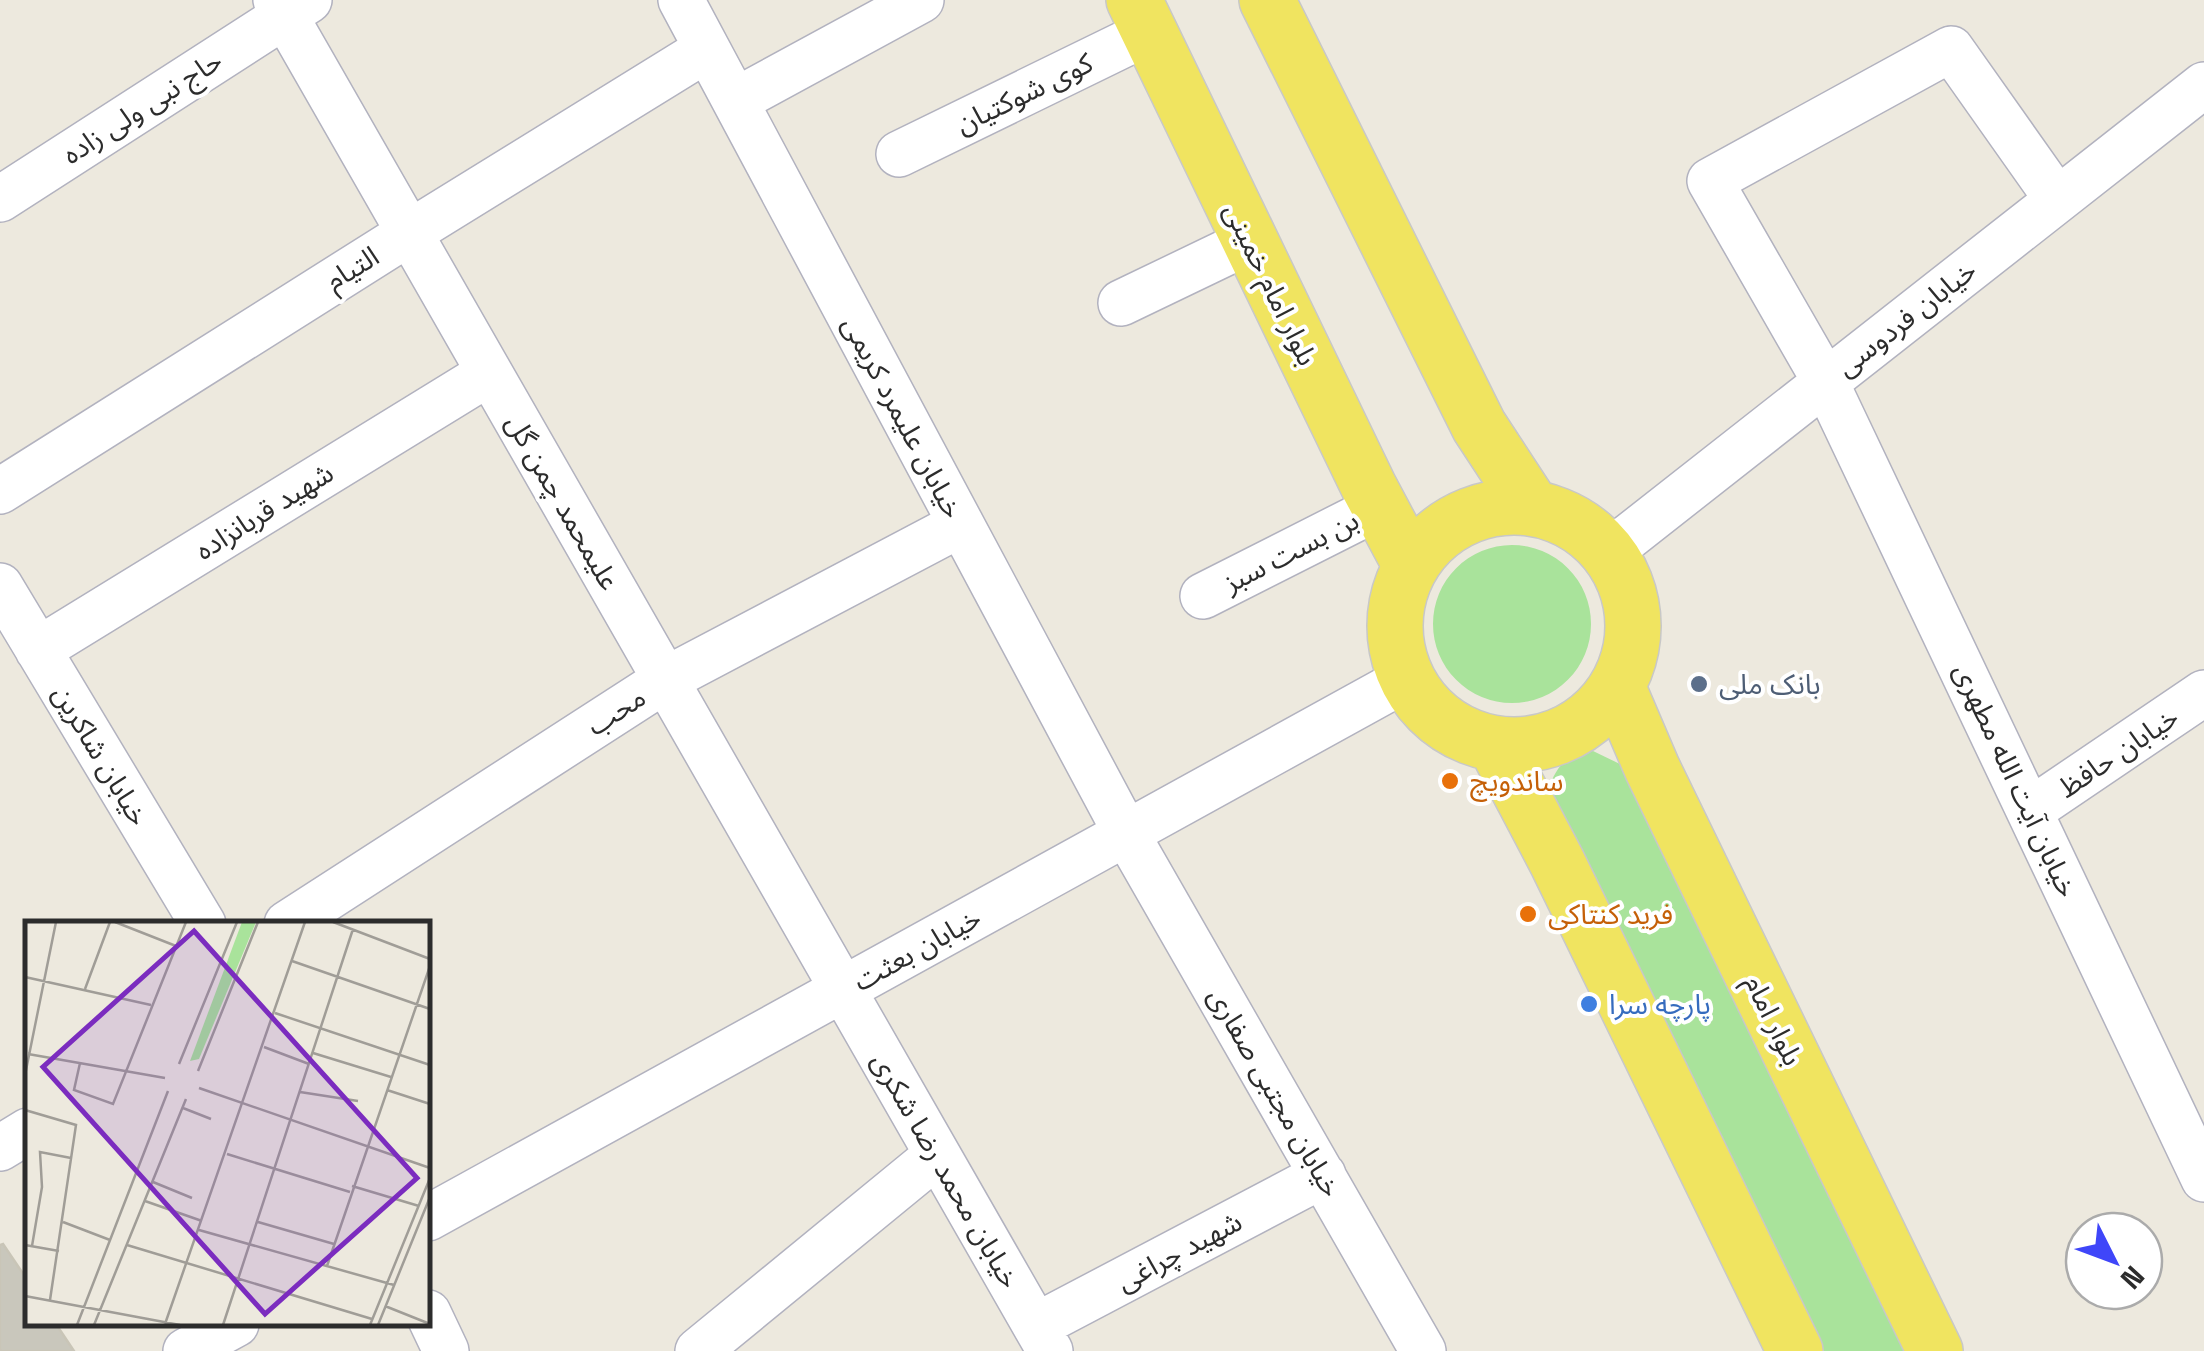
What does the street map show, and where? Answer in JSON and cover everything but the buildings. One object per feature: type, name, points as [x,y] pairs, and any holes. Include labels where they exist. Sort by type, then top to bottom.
[{"type":"main road","points":[[1268,0],[1479,426],[1532,507]]},
{"type":"main road","name":"بلوار امام خمینی","points":[[1142,16],[1411,566]]},
{"type":"main road","points":[[1532,507],[1566,518],[1594,537],[1608,553],[1630,593],[1634,625],[1630,657],[1617,686],[1595,714],[1565,734],[1530,744],[1495,744],[1459,733],[1428,710],[1406,679],[1396,642],[1397,603],[1411,566],[1433,538],[1462,518],[1496,508],[1532,507]]},
{"type":"main road","name":"بلوار امام","points":[[1617,686],[1652,768],[1935,1351]]},
{"type":"main road","points":[[1495,744],[1795,1351]]},
{"type":"street","name":"خیابان علیمرد کریمی","points":[[681,0],[1126,833]]},
{"type":"street","points":[[735,101],[920,0]]},
{"type":"street","name":"حاج نبی ولی زاده","points":[[0,199],[290,5]]},
{"type":"street","name":"علیمحمد چمن گل","points":[[290,5],[408,232],[842,990]]},
{"type":"street","name":"کوی شوکتیان","points":[[900,154],[1142,16]]},
{"type":"street","name":"خیابان آیت الله مطهری","points":[[2058,198],[1951,48],[1710,180],[1826,382],[2204,1179]]},
{"type":"street","name":"التیام","points":[[0,492],[408,232],[707,50]]},
{"type":"street","name":"خیابان فردوسی","points":[[1608,553],[2204,85]]},
{"type":"street","points":[[1121,302],[1250,241]]},
{"type":"street","name":"شهید قربانزاده","points":[[38,650],[489,373]]},
{"type":"street","name":"بن بست سبز","points":[[1203,596],[1379,507]]},
{"type":"street","name":"محب","points":[[291,921],[665,680],[961,524]]},
{"type":"street","name":"خیابان شاکرین","points":[[0,586],[201,921]]},
{"type":"street","name":"خیابان بعثت","points":[[430,1217],[1406,679]]},
{"type":"street","name":"خیابان حافظ","points":[[2031,810],[2204,693]]},
{"type":"street","name":"خیابان مجتبی صفاری","points":[[1126,833],[1423,1351]]},
{"type":"street","name":"خیابان محمد رضا شکری","points":[[842,990],[1043,1339]]},
{"type":"street","points":[[0,1148],[25,1133]]},
{"type":"street","points":[[698,1351],[937,1155]]},
{"type":"street","name":"شهید چراغی","points":[[1043,1339],[1322,1175]]},
{"type":"street","points":[[430,1317],[446,1351]]},
{"type":"street","points":[[186,1351],[232,1326]]},
{"type":"green space","points":[[1512,545],[1542,551],[1568,568],[1585,594],[1591,624],[1585,654],[1568,680],[1542,697],[1512,703],[1482,697],[1456,680],[1439,654],[1433,624],[1439,594],[1456,568],[1482,551]]},
{"type":"green space","points":[[1593,751],[1622,765],[1906,1351],[1811,1351],[1547,796],[1562,764],[1575,755]]},
{"type":"place","name":"بانک ملی","points":[[1699,684]]},
{"type":"place","name":"ساندویچ","points":[[1450,781]]},
{"type":"place","name":"فرید کنتاکی","points":[[1528,914]]},
{"type":"place","name":"پارچه سرا","points":[[1589,1004]]}]
